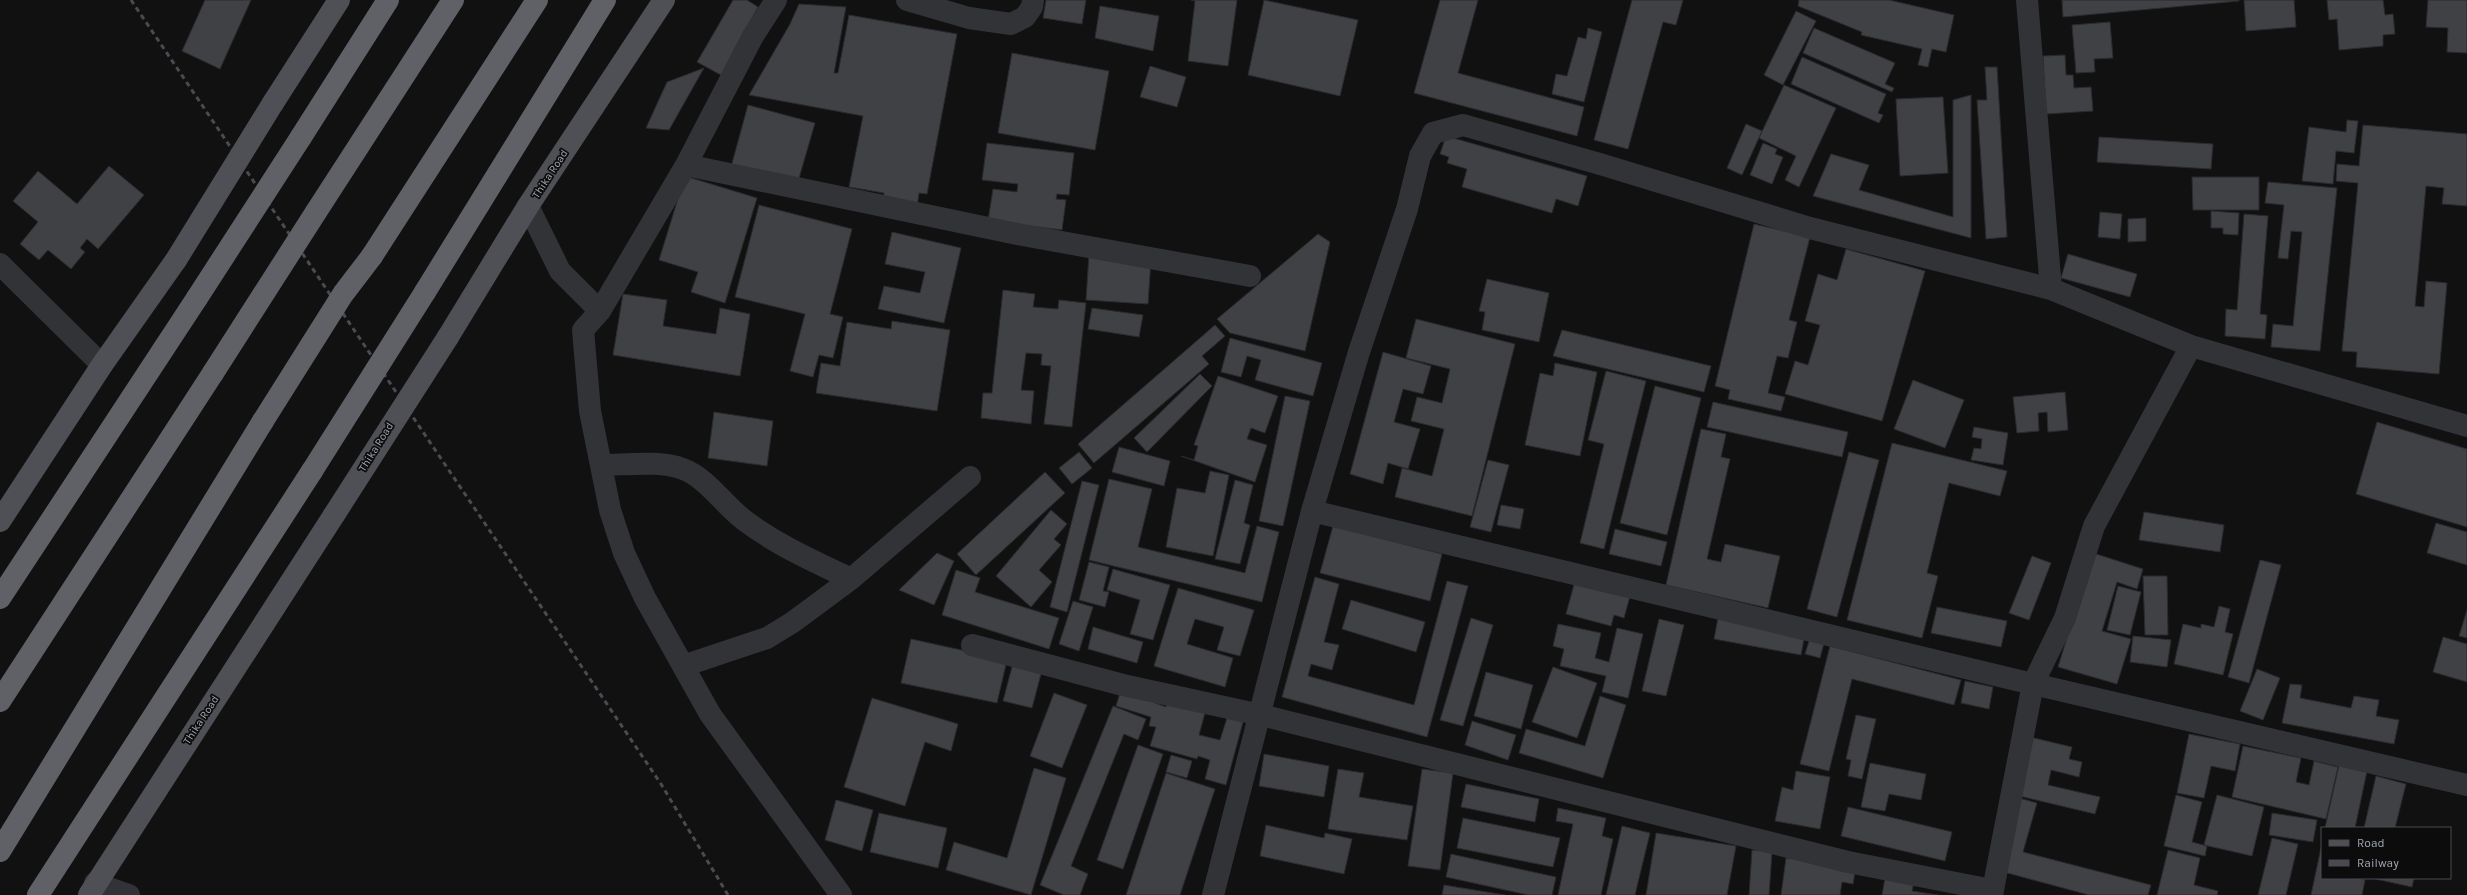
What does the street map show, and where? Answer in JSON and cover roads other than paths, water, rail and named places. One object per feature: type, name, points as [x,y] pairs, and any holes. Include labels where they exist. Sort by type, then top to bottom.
[{"type":"highway","points":[[0,598],[197,298],[388,0]]},
{"type":"highway","points":[[0,701],[213,373],[452,0]]},
{"type":"highway","points":[[0,851],[343,294],[372,256],[537,0]]},
{"type":"highway","points":[[38,895],[312,471],[425,292],[605,0]]},
{"type":"main road","points":[[0,522],[102,365],[176,260],[273,103],[339,0]]},
{"type":"main road","name":"Thika Road","points":[[92,889],[334,516],[448,337],[528,206],[664,0]]},
{"type":"street","points":[[776,0],[753,36],[686,165],[600,310],[583,330],[590,411],[610,510],[624,553],[645,598],[710,714],[841,895]]},
{"type":"street","points":[[908,0],[969,18],[1011,24],[1025,17],[1032,7],[1033,0]]},
{"type":"street","points":[[2027,0],[2051,289]]},
{"type":"street","points":[[1213,895],[1261,714],[1312,511],[1359,352],[1407,210],[1420,156],[1434,133],[1463,125],[1600,164],[1810,228],[2051,289],[2192,346],[2467,426]]},
{"type":"street","points":[[686,165],[1017,234],[1250,276]]},
{"type":"street","points":[[528,206],[560,271],[600,310]]},
{"type":"street","points":[[0,264],[102,365]]},
{"type":"street","points":[[972,645],[1130,686],[1261,714],[1848,862],[1992,893],[2033,684],[2065,618],[2094,526],[2192,346]]},
{"type":"street","points":[[601,465],[657,465],[684,469],[708,487],[743,519],[788,550],[851,579]]},
{"type":"street","points":[[683,666],[767,638],[793,622],[851,579],[970,477]]},
{"type":"street","points":[[1312,511],[2033,684],[2467,785]]},
{"type":"street","points":[[92,889],[130,895]]},
{"type":"railway","points":[[131,0],[661,784],[728,895]]}]
